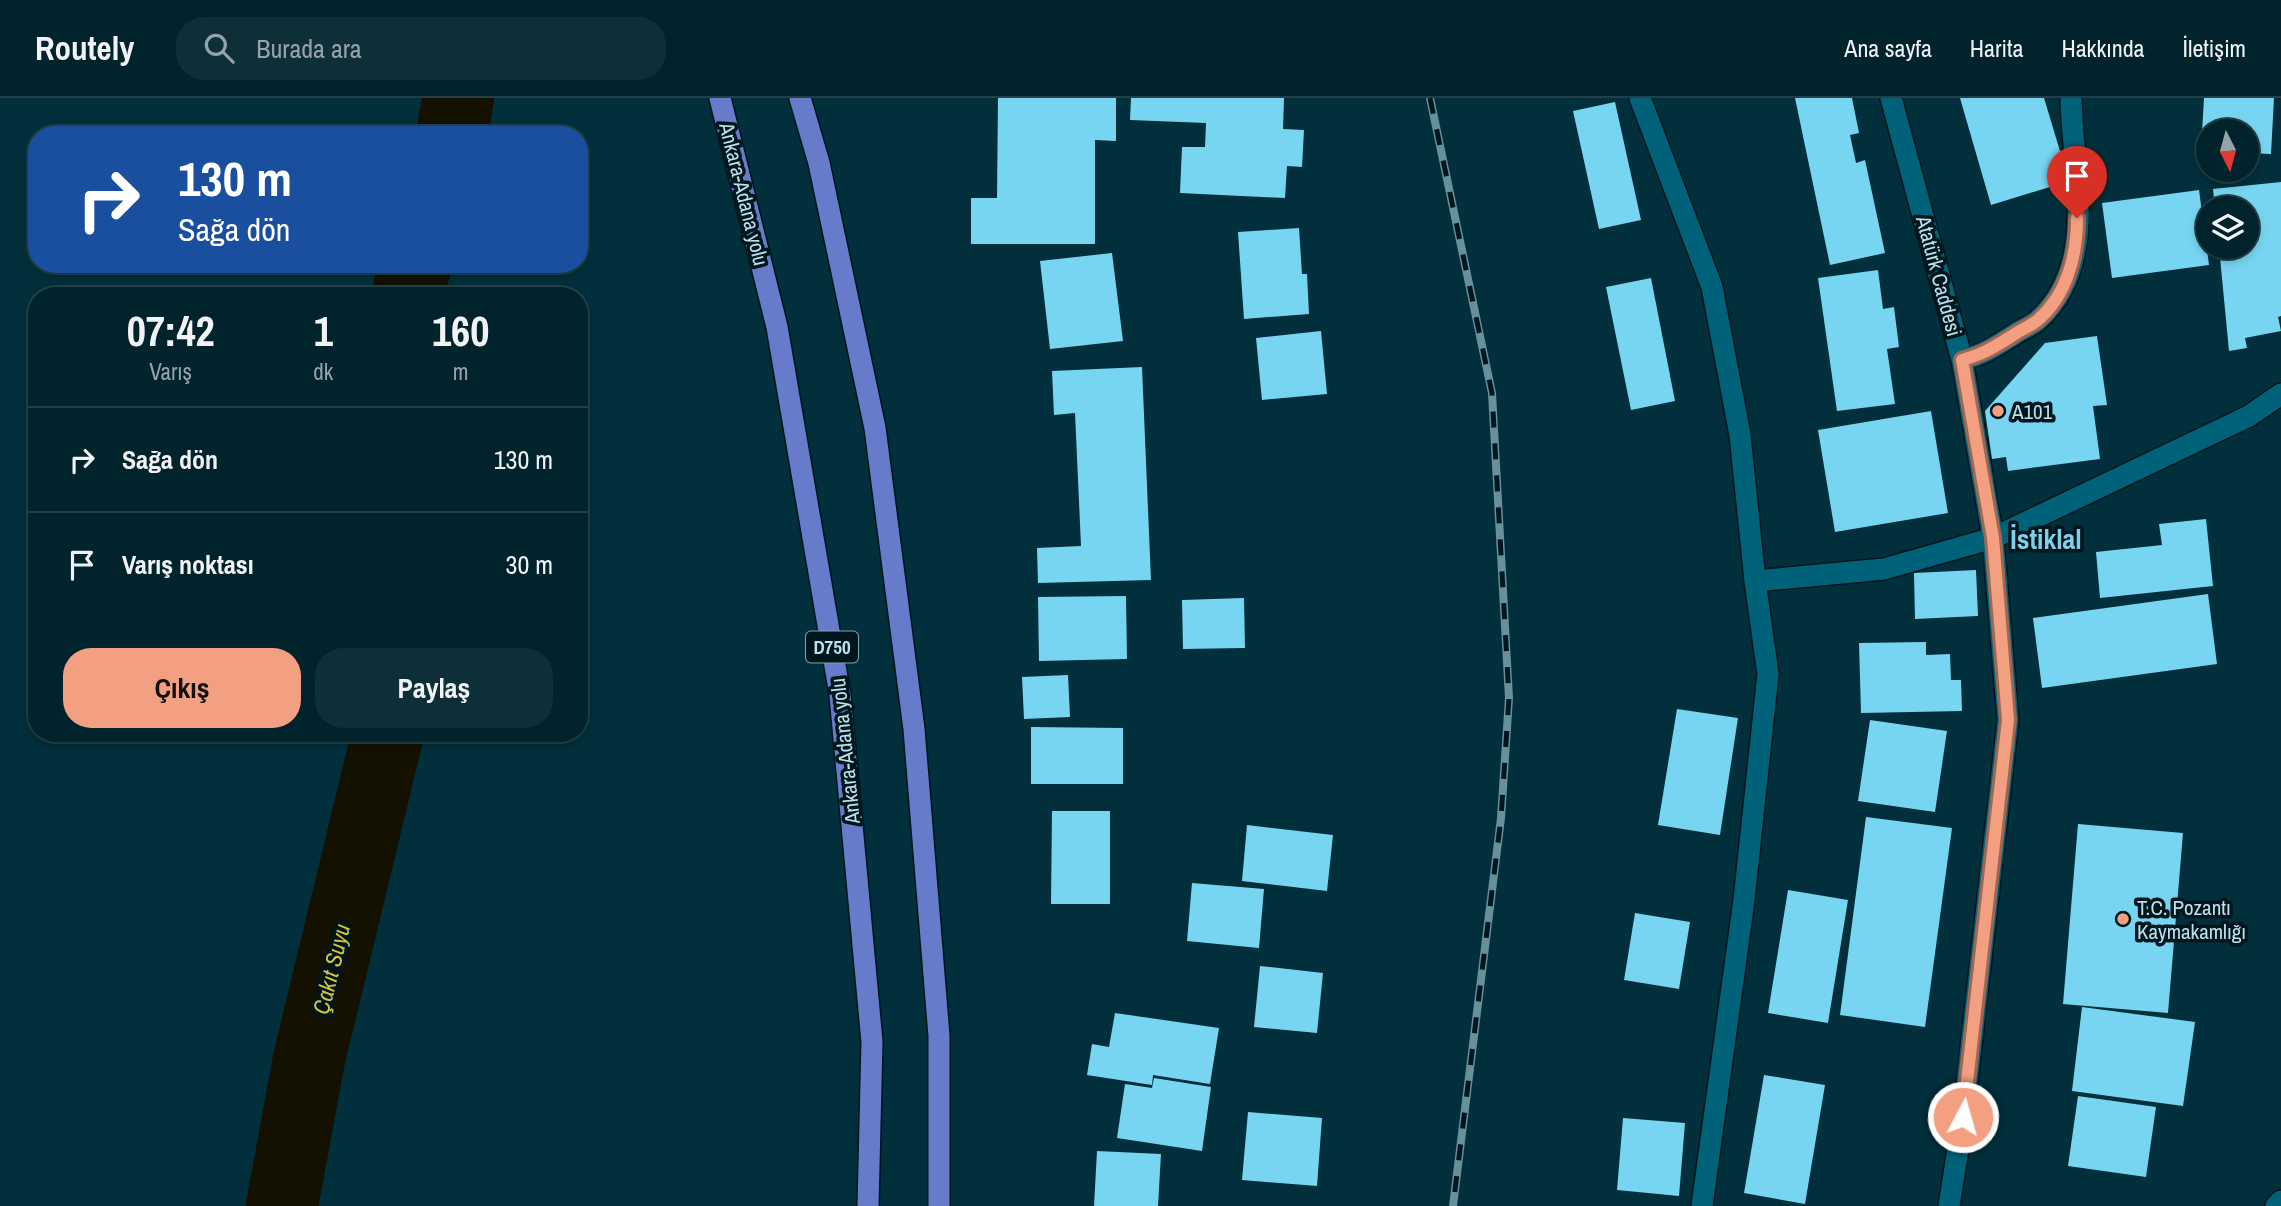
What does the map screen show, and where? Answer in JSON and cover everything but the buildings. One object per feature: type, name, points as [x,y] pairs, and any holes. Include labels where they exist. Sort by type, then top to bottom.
[{"type":"highway","name":"Ankara-Adana yolu","points":[[720,98],[777,327],[841,695],[872,1042],[868,1206]]},
{"type":"highway","points":[[800,98],[819,163],[875,428],[914,729],[939,1036],[939,1206]]},
{"type":"main road","points":[[1640,98],[1712,287],[1740,435],[1768,674],[1744,900],[1702,1206]]},
{"type":"main road","name":"Atatürk Caddesi","points":[[1891,98],[1962,360],[1993,538],[2008,720],[1963,1117],[1949,1206]]},
{"type":"main road","points":[[1962,360],[1983,354],[2036,321],[2054,302],[2066,281],[2077,233],[2071,98]]},
{"type":"main road","points":[[1755,581],[1884,569],[1993,538],[2249,416],[2281,394]]},
{"type":"main road","points":[[2276,1206],[2281,1201]]},
{"type":"waterway","name":"Çakıt Suyu","points":[[453,126],[458,98]]},
{"type":"waterway","name":"Çakıt Suyu","points":[[410,287],[413,273]]},
{"type":"waterway","name":"Çakıt Suyu","points":[[282,1206],[309,1059],[386,742]]},
{"type":"railway","points":[[1430,98],[1492,393],[1509,698],[1501,818],[1453,1206]]},
{"type":"place","name":"A101","points":[[1998,411]]},
{"type":"place","name":"T.C. Pozantı Kaymakamlığı","points":[[2123,919]]},
{"type":"district","name":"İstiklal","points":[[2046,539]]},
{"type":"route","points":[[1963,1117],[2008,720],[1993,538],[1962,360],[1998,346],[2036,321],[2054,302],[2066,281],[2073,256],[2077,218]]}]
